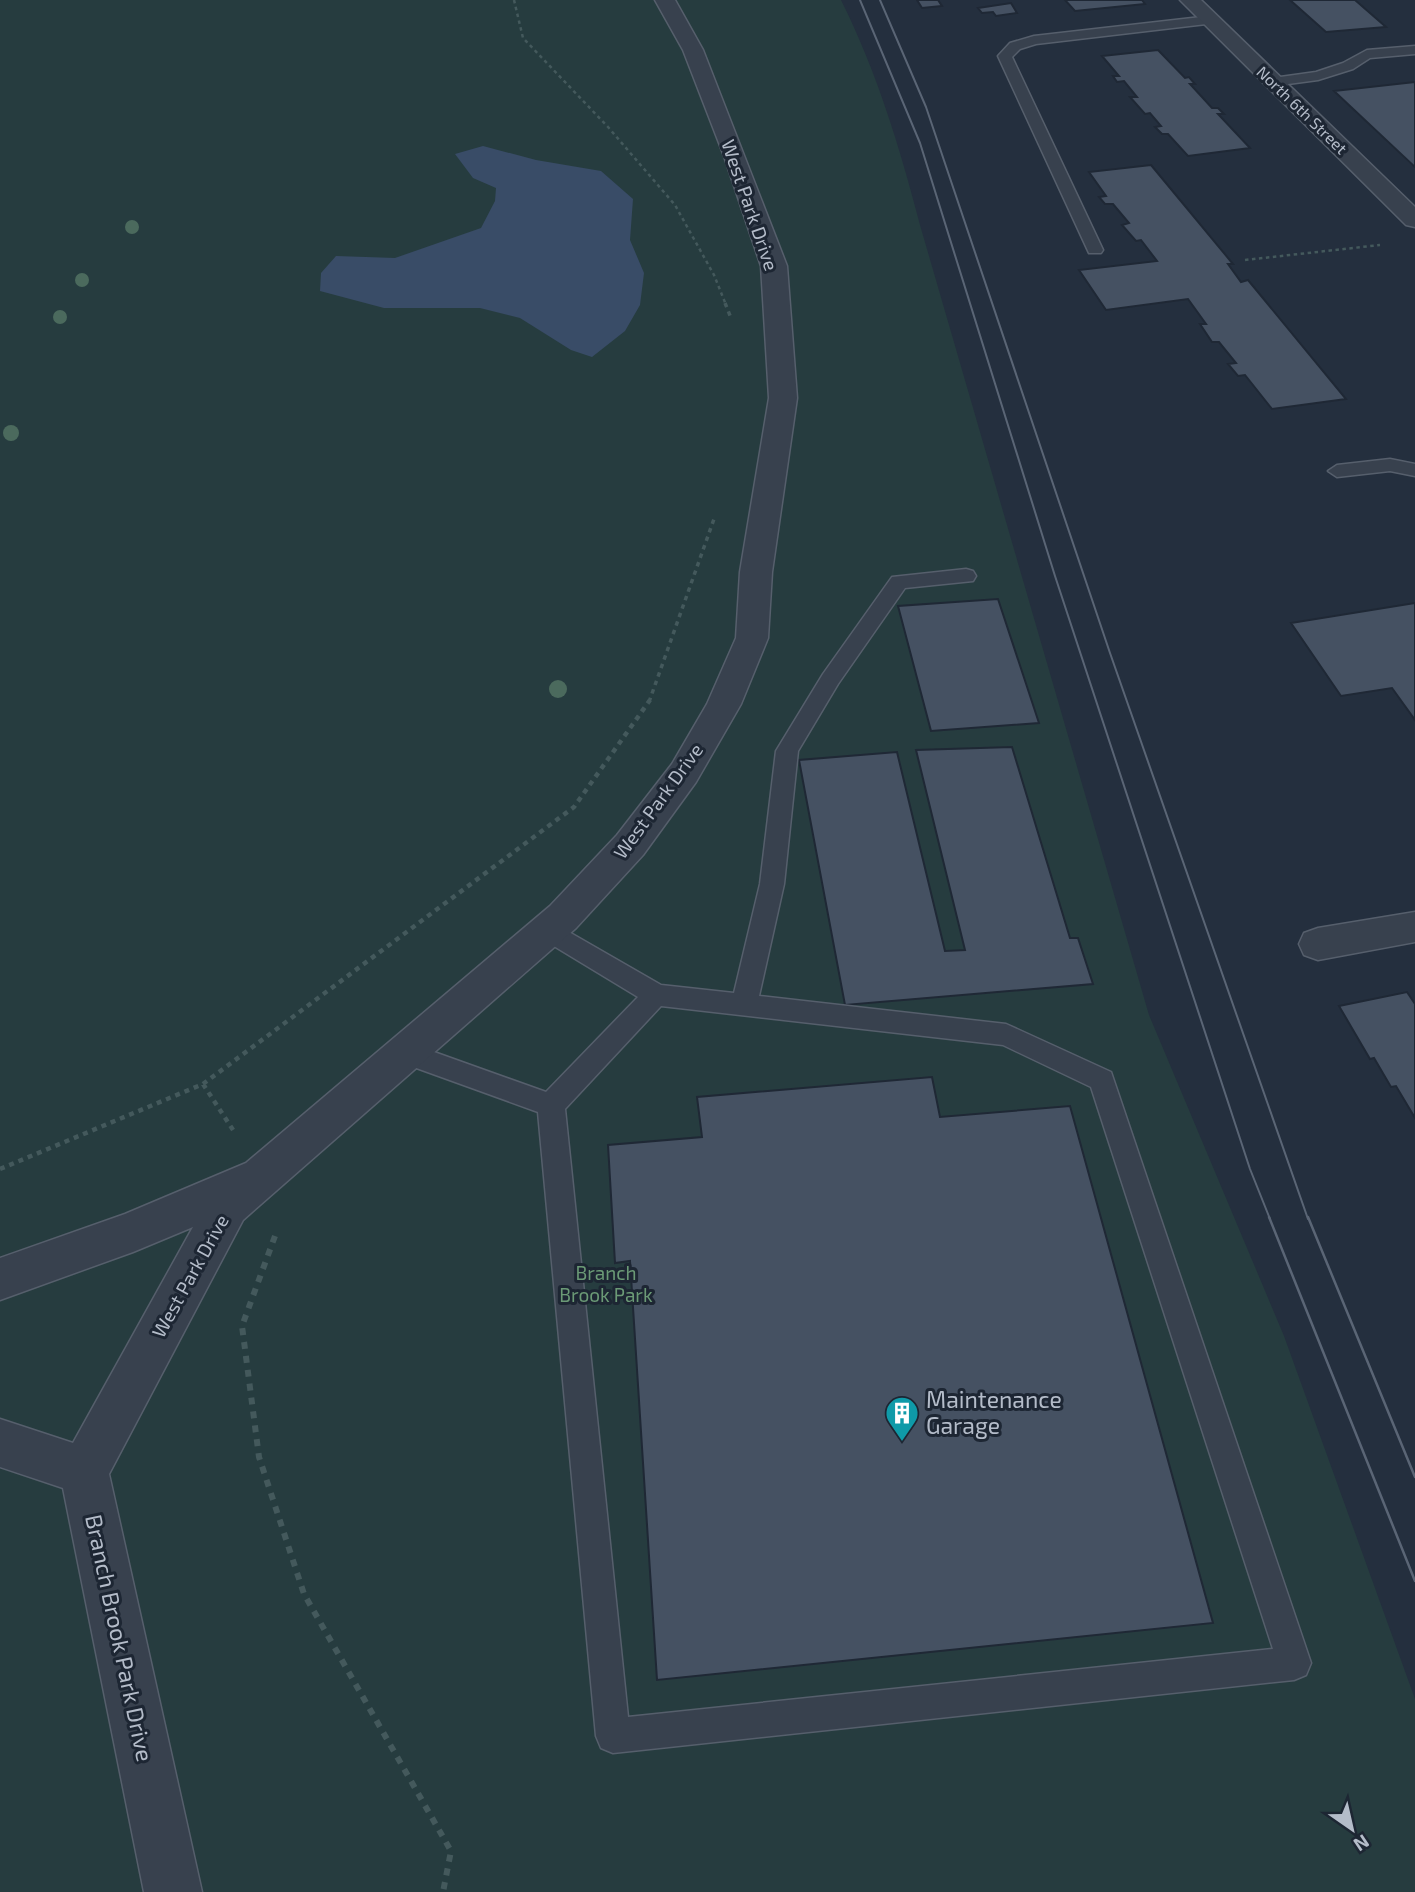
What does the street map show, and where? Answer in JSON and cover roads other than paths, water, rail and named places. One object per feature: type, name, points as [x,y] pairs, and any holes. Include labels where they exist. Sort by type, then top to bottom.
[{"type":"street","name":"West Park Drive","points":[[84,1471],[228,1206],[548,930],[630,845],[684,773],[724,704],[752,638],[756,572],[783,398],[774,266],[735,156],[693,50],[666,0]]},
{"type":"street","name":"North 6th Street","points":[[1190,0],[1415,220]]},
{"type":"street","points":[[1318,944],[1415,927]]},
{"type":"street","points":[[0,1279],[134,1232],[264,1175]]},
{"type":"street","points":[[0,1443],[84,1471]]},
{"type":"street","name":"Branch Brook Park Drive","points":[[84,1471],[173,1892]]},
{"type":"lane","points":[[1095,250],[1005,56],[1015,46],[1034,40],[1210,20]]},
{"type":"lane","points":[[1273,82],[1318,76],[1348,66],[1367,54],[1415,50]]},
{"type":"lane","points":[[1337,471],[1390,465],[1415,470]]},
{"type":"lane","points":[[744,1005],[772,884],[787,751],[830,679],[899,582],[966,576]]},
{"type":"lane","points":[[548,930],[656,995],[1006,1035],[1102,1080],[1294,1663],[613,1736],[551,1105],[656,995]]},
{"type":"lane","points":[[406,1053],[551,1105]]},
{"type":"water","points":[[483,146],[536,160],[601,171],[633,199],[630,240],[644,273],[640,305],[625,331],[592,357],[571,350],[520,318],[480,308],[384,308],[320,291],[321,273],[336,256],[395,258],[481,228],[495,201],[496,188],[473,178],[455,154]]},
{"type":"tram line","points":[[860,0],[920,143],[1055,576],[1250,1169],[1270,1219]]},
{"type":"tram line","points":[[880,0],[926,107],[1110,653],[1308,1219]]},
{"type":"tram line","points":[[1269,1217],[1415,1581]]},
{"type":"tram line","points":[[1308,1217],[1415,1477]]},
{"type":"place","name":"Maintenance Garage","points":[[902,1443]]},
{"type":"park label","name":"Branch Brook Park","points":[[606,1284]]}]
